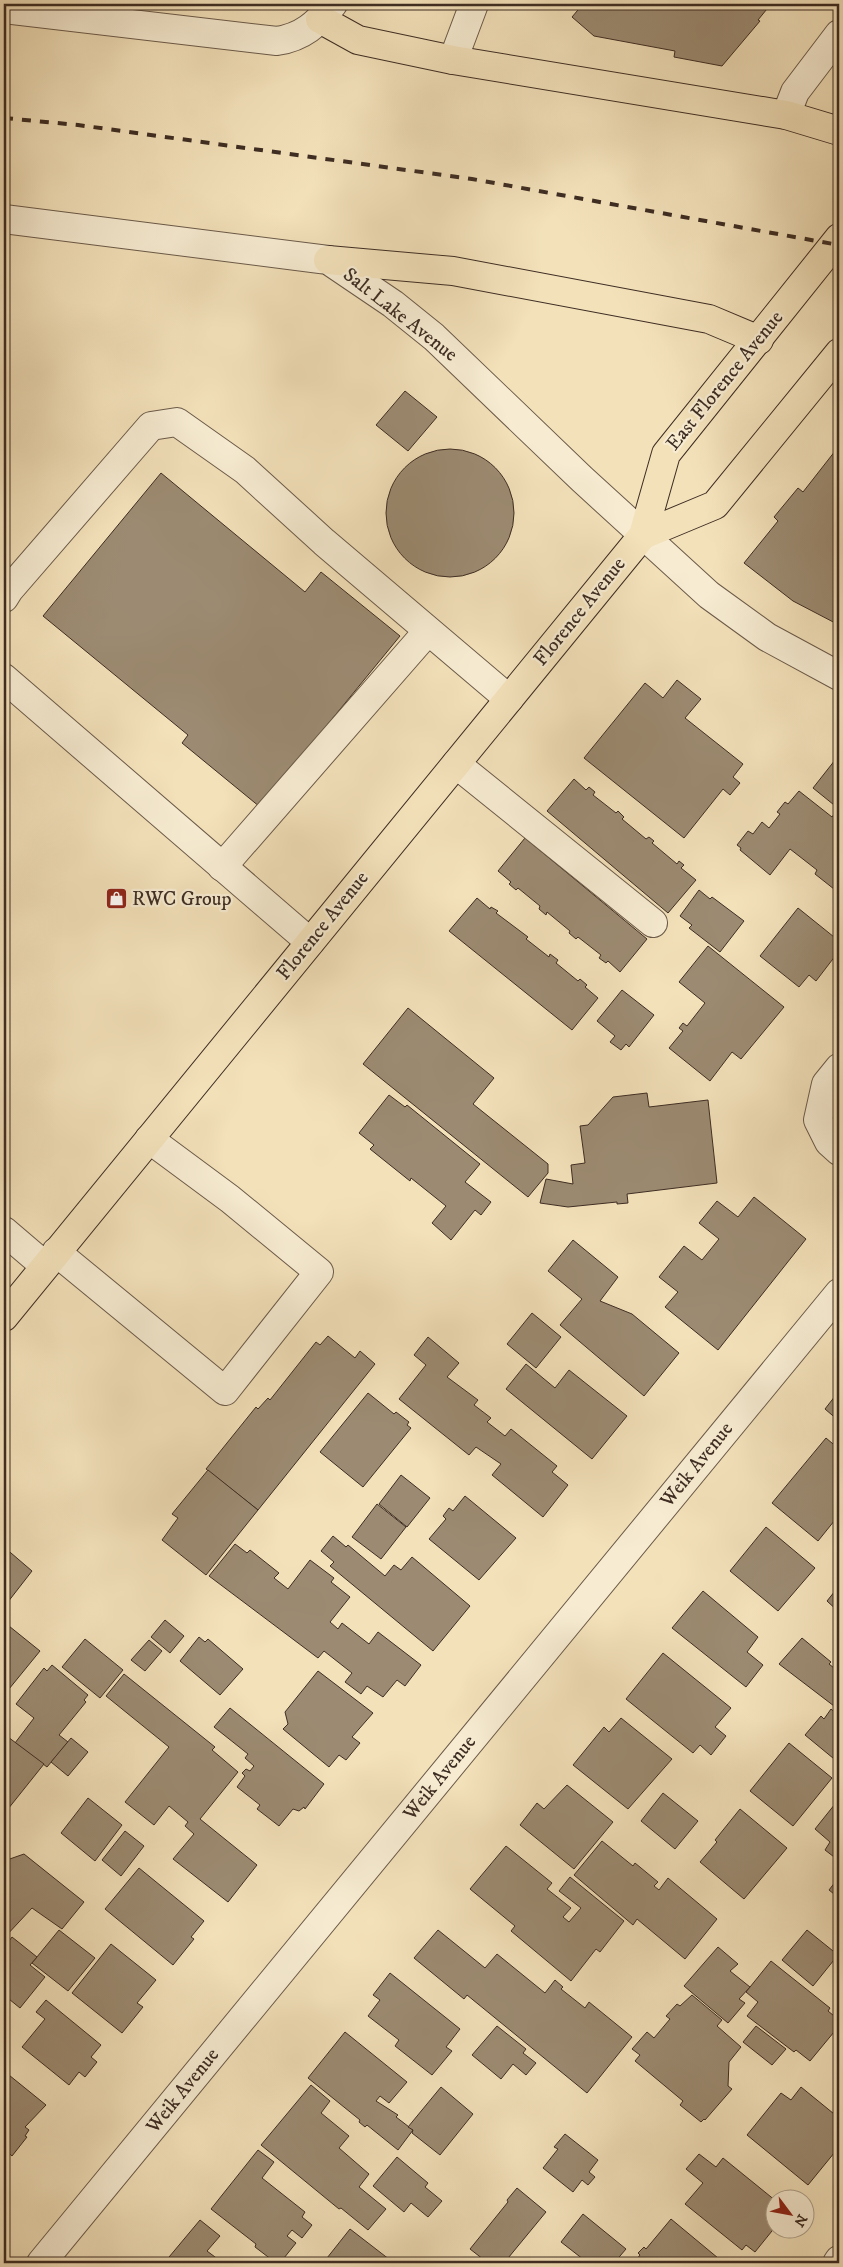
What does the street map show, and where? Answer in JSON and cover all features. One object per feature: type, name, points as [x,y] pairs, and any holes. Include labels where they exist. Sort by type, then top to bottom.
[{"type":"main road","points":[[326,12],[358,40],[453,60],[786,115],[839,131]]},
{"type":"main road","name":"East Florence Avenue","points":[[643,535],[666,454],[839,238]]},
{"type":"main road","points":[[328,260],[453,271],[709,319],[759,340]]},
{"type":"main road","points":[[643,535],[715,505],[839,353]]},
{"type":"main road","name":"Florence Avenue","points":[[4,1317],[643,535]]},
{"type":"street","points":[[453,60],[474,4]]},
{"type":"street","points":[[4,9],[277,41],[300,35],[326,12]]},
{"type":"street","points":[[786,115],[794,92],[839,34]]},
{"type":"street","name":"Salt Lake Avenue","points":[[4,219],[328,260],[393,304],[434,337],[709,595],[767,637],[839,676]]},
{"type":"street","points":[[4,598],[151,426],[177,422],[245,470],[324,542],[509,699]]},
{"type":"street","points":[[222,867],[428,631]]},
{"type":"street","points":[[4,678],[310,942]]},
{"type":"street","points":[[456,764],[653,923]]},
{"type":"street","points":[[839,1068],[826,1084],[818,1120],[829,1142],[839,1151]]},
{"type":"street","points":[[4,1231],[51,1259],[225,1391],[319,1272],[230,1199],[149,1139]]},
{"type":"street","name":"Weik Avenue","points":[[41,2263],[839,1293]]},
{"type":"building","points":[[583,4],[771,4],[758,20],[760,21],[722,66],[674,57],[675,51],[594,36],[572,17]]},
{"type":"building","points":[[405,391],[437,417],[408,451],[376,425]]},
{"type":"building","points":[[839,446],[839,625],[793,601],[744,563],[778,521],[774,517],[798,488],[803,492]]},
{"type":"building","points":[[450,449],[475,453],[496,467],[510,488],[514,513],[510,538],[496,559],[475,573],[450,577],[425,573],[404,559],[390,538],[386,513],[390,488],[404,467],[425,453]]},
{"type":"building","points":[[161,473],[305,592],[321,572],[400,636],[260,807],[182,743],[188,735],[43,616]]},
{"type":"building","points":[[677,680],[701,699],[685,718],[743,764],[733,777],[740,783],[730,795],[723,789],[684,838],[584,758],[645,683],[663,698]]},
{"type":"building","points":[[839,755],[839,809],[813,788]]},
{"type":"building","points":[[574,779],[586,790],[589,787],[595,792],[593,795],[616,813],[618,811],[624,817],[622,819],[646,839],[649,837],[654,841],[652,843],[677,864],[679,861],[684,865],[681,868],[696,880],[668,913],[547,811]]},
{"type":"building","points":[[799,791],[832,817],[837,810],[839,812],[839,893],[815,874],[817,870],[790,849],[770,875],[740,850],[741,848],[737,845],[748,831],[753,834],[762,822],[769,828],[780,814],[777,812],[785,802],[788,804]]},
{"type":"building","points":[[525,838],[647,939],[620,972],[608,961],[606,963],[599,958],[601,955],[578,937],[576,939],[569,933],[570,931],[547,912],[546,915],[539,909],[540,906],[518,888],[516,890],[509,884],[511,882],[498,871]]},
{"type":"building","points":[[699,890],[710,899],[712,897],[744,921],[720,952],[689,928],[692,925],[680,916]]},
{"type":"building","points":[[477,898],[490,909],[491,907],[498,911],[496,913],[528,937],[526,939],[549,957],[550,954],[558,960],[556,963],[578,981],[580,979],[587,985],[585,987],[598,998],[572,1030],[449,931]]},
{"type":"building","points":[[798,908],[839,941],[839,951],[816,981],[809,975],[799,987],[760,956]]},
{"type":"building","points":[[708,946],[784,1007],[741,1059],[732,1052],[710,1081],[669,1048],[683,1031],[679,1028],[683,1023],[687,1026],[705,1003],[679,982]]},
{"type":"building","points":[[622,990],[654,1015],[629,1047],[626,1044],[621,1050],[610,1042],[615,1036],[597,1021]]},
{"type":"building","points":[[408,1008],[494,1078],[473,1104],[548,1164],[548,1173],[528,1197],[363,1064]]},
{"type":"building","points":[[647,1093],[649,1107],[708,1100],[717,1183],[627,1194],[628,1203],[617,1204],[617,1202],[568,1207],[540,1203],[546,1179],[573,1184],[571,1165],[585,1163],[580,1126],[588,1125],[613,1097]]},
{"type":"building","points":[[389,1095],[405,1107],[407,1105],[480,1164],[465,1182],[491,1202],[481,1215],[475,1210],[451,1240],[432,1223],[446,1206],[411,1178],[410,1181],[370,1149],[374,1145],[359,1133]]},
{"type":"building","points":[[754,1197],[806,1239],[718,1350],[665,1307],[678,1292],[659,1277],[684,1246],[702,1260],[719,1239],[699,1223],[717,1201],[738,1217]]},
{"type":"building","points":[[573,1240],[618,1277],[600,1301],[632,1314],[679,1353],[644,1396],[560,1325],[582,1299],[548,1271]]},
{"type":"building","points":[[532,1313],[561,1337],[536,1368],[507,1344]]},
{"type":"building","points":[[328,1336],[355,1358],[360,1351],[375,1364],[258,1510],[206,1469],[256,1407],[258,1409],[268,1398],[270,1400],[316,1342],[320,1345]]},
{"type":"building","points":[[428,1337],[459,1363],[447,1377],[478,1400],[474,1405],[491,1418],[487,1422],[505,1436],[511,1429],[557,1466],[552,1472],[568,1485],[543,1517],[492,1475],[501,1464],[476,1447],[469,1455],[399,1399],[426,1365],[414,1355]]},
{"type":"building","points":[[526,1364],[555,1388],[569,1370],[627,1416],[592,1459],[506,1389]]},
{"type":"building","points":[[839,1391],[839,1421],[825,1409]]},
{"type":"building","points":[[368,1393],[394,1414],[396,1412],[409,1422],[407,1425],[411,1428],[363,1487],[320,1452]]},
{"type":"building","points":[[826,1438],[839,1449],[839,1515],[818,1541],[772,1503]]},
{"type":"building","points":[[208,1470],[258,1510],[206,1575],[162,1540],[178,1518],[172,1514]]},
{"type":"building","points":[[401,1475],[430,1498],[407,1527],[379,1504]]},
{"type":"building","points":[[465,1496],[516,1538],[479,1580],[429,1539],[446,1519],[443,1516],[449,1508],[453,1511]]},
{"type":"building","points":[[377,1504],[406,1527],[381,1559],[352,1537]]},
{"type":"building","points":[[766,1527],[815,1568],[778,1611],[730,1571]]},
{"type":"building","points":[[333,1536],[346,1547],[348,1545],[385,1576],[394,1565],[401,1570],[412,1557],[470,1606],[433,1651],[330,1566],[334,1562],[321,1551]]},
{"type":"building","points":[[235,1544],[247,1553],[250,1550],[279,1573],[274,1578],[288,1589],[310,1560],[334,1578],[331,1582],[350,1597],[330,1622],[338,1629],[342,1623],[369,1644],[378,1632],[421,1665],[405,1686],[397,1680],[383,1697],[367,1686],[361,1694],[345,1682],[352,1673],[324,1651],[318,1658],[209,1576]]},
{"type":"building","points":[[4,1547],[32,1571],[4,1607]]},
{"type":"building","points":[[839,1586],[839,1612],[827,1601]]},
{"type":"building","points":[[703,1591],[758,1637],[747,1652],[763,1665],[746,1687],[672,1628]]},
{"type":"building","points":[[165,1620],[184,1636],[170,1653],[151,1637]]},
{"type":"building","points":[[4,1622],[40,1651],[9,1689],[4,1684]]},
{"type":"building","points":[[199,1637],[205,1642],[208,1639],[243,1669],[220,1695],[180,1661]]},
{"type":"building","points":[[802,1638],[831,1662],[829,1664],[839,1672],[839,1700],[834,1706],[779,1664]]},
{"type":"building","points":[[85,1639],[123,1670],[100,1698],[62,1667]]},
{"type":"building","points":[[149,1640],[162,1651],[145,1671],[131,1660]]},
{"type":"building","points":[[663,1653],[731,1708],[715,1727],[726,1736],[711,1755],[700,1745],[693,1753],[626,1699]]},
{"type":"building","points":[[52,1665],[88,1695],[84,1700],[86,1702],[59,1735],[68,1742],[47,1767],[15,1743],[34,1718],[16,1704],[44,1668],[47,1671]]},
{"type":"building","points":[[318,1671],[373,1713],[352,1737],[360,1743],[346,1760],[339,1755],[329,1767],[283,1729],[288,1724],[285,1712]]},
{"type":"building","points":[[124,1674],[215,1747],[212,1750],[238,1772],[200,1819],[257,1865],[228,1902],[173,1859],[194,1834],[185,1826],[188,1822],[169,1806],[154,1825],[125,1802],[169,1747],[106,1696]]},
{"type":"building","points":[[230,1708],[324,1784],[305,1809],[304,1807],[299,1811],[293,1809],[279,1826],[257,1809],[260,1805],[237,1787],[245,1776],[242,1773],[246,1769],[250,1771],[254,1766],[245,1758],[248,1754],[214,1727]]},
{"type":"building","points":[[831,1709],[839,1716],[839,1763],[805,1735],[821,1716],[824,1719]]},
{"type":"building","points":[[621,1718],[672,1759],[628,1809],[573,1765],[604,1727],[609,1732]]},
{"type":"building","points":[[4,1734],[44,1764],[4,1814]]},
{"type":"building","points":[[71,1738],[88,1752],[68,1776],[51,1762]]},
{"type":"building","points":[[789,1743],[832,1778],[793,1826],[750,1791]]},
{"type":"building","points":[[567,1785],[613,1822],[574,1869],[520,1825],[537,1803],[544,1809]]},
{"type":"building","points":[[663,1793],[698,1821],[675,1849],[641,1821]]},
{"type":"building","points":[[88,1798],[122,1825],[95,1861],[61,1833]]},
{"type":"building","points":[[839,1799],[838,1860],[825,1850],[830,1842],[815,1829]]},
{"type":"building","points":[[740,1809],[787,1848],[744,1899],[700,1862],[717,1842],[715,1840]]},
{"type":"building","points":[[125,1831],[144,1846],[121,1876],[102,1860]]},
{"type":"building","points":[[602,1841],[633,1866],[635,1863],[658,1882],[654,1886],[659,1890],[668,1878],[717,1919],[685,1959],[637,1919],[633,1925],[574,1875]]},
{"type":"building","points":[[506,1846],[552,1883],[547,1889],[571,1908],[563,1917],[569,1922],[581,1908],[559,1891],[570,1877],[624,1921],[600,1952],[596,1949],[571,1981],[511,1931],[515,1926],[470,1889]]},
{"type":"building","points":[[24,1854],[84,1902],[62,1929],[32,1908],[5,1937],[4,1879],[8,1873],[4,1861]]},
{"type":"building","points":[[139,1868],[204,1921],[191,1937],[194,1939],[173,1965],[105,1909]]},
{"type":"building","points":[[839,1877],[839,1898],[829,1890]]},
{"type":"building","points":[[59,1930],[95,1958],[68,1991],[32,1963]]},
{"type":"building","points":[[438,1930],[485,1968],[497,1954],[545,1993],[555,1980],[563,1987],[561,1989],[585,2008],[589,2002],[632,2037],[587,2093],[467,1995],[464,1999],[414,1958]]},
{"type":"building","points":[[807,1930],[838,1955],[813,1986],[782,1960]]},
{"type":"building","points":[[12,1937],[37,1957],[30,1965],[45,1977],[20,2008],[4,1995],[4,1948]]},
{"type":"building","points":[[111,1944],[156,1980],[137,2003],[143,2007],[122,2033],[72,1993]]},
{"type":"building","points":[[718,1947],[738,1964],[730,1971],[750,1987],[739,1999],[745,2003],[728,2023],[684,1986]]},
{"type":"building","points":[[771,1961],[830,2008],[828,2011],[839,2020],[839,2026],[810,2061],[796,2050],[794,2052],[747,2016],[758,2002],[746,1992]]},
{"type":"building","points":[[390,1973],[460,2029],[446,2047],[452,2051],[432,2075],[395,2046],[399,2040],[368,2016],[380,2000],[373,1995]]},
{"type":"building","points":[[692,1995],[722,2020],[717,2026],[741,2047],[729,2062],[728,2086],[732,2089],[705,2120],[701,2122],[680,2105],[683,2101],[635,2061],[640,2055],[632,2049],[647,2032],[654,2038],[670,2019],[666,2016],[677,2004],[680,2006]]},
{"type":"building","points":[[46,2000],[101,2045],[91,2057],[97,2062],[85,2077],[79,2072],[69,2085],[22,2047],[45,2019],[36,2012]]},
{"type":"building","points":[[497,2026],[526,2049],[523,2053],[536,2063],[526,2075],[513,2064],[501,2079],[472,2055]]},
{"type":"building","points":[[756,2026],[786,2049],[772,2065],[743,2042]]},
{"type":"building","points":[[345,2032],[407,2082],[389,2103],[380,2096],[376,2101],[398,2115],[396,2117],[413,2130],[398,2150],[367,2125],[365,2127],[359,2122],[360,2120],[308,2078]]},
{"type":"building","points":[[4,2071],[46,2105],[25,2127],[29,2130],[25,2136],[27,2137],[12,2156],[4,2149]]},
{"type":"building","points":[[311,2085],[330,2101],[321,2113],[349,2136],[339,2148],[369,2174],[359,2187],[386,2209],[368,2230],[341,2208],[339,2209],[261,2145]]},
{"type":"building","points":[[441,2087],[473,2114],[440,2155],[412,2133],[413,2130],[408,2127]]},
{"type":"building","points":[[801,2087],[839,2118],[839,2147],[808,2185],[747,2135],[781,2093],[791,2100]]},
{"type":"building","points":[[565,2134],[598,2160],[589,2172],[595,2177],[588,2185],[582,2180],[573,2192],[543,2168],[558,2149],[554,2147]]},
{"type":"building","points":[[258,2150],[274,2162],[262,2178],[305,2212],[302,2217],[312,2225],[302,2238],[292,2230],[287,2236],[296,2243],[280,2263],[276,2263],[255,2247],[256,2244],[211,2209]]},
{"type":"building","points":[[699,2154],[716,2167],[723,2158],[766,2193],[766,2238],[755,2252],[746,2245],[742,2250],[685,2204],[703,2183],[686,2169]]},
{"type":"building","points":[[397,2157],[428,2183],[425,2187],[442,2201],[428,2217],[411,2203],[404,2212],[373,2186]]},
{"type":"building","points":[[517,2188],[546,2212],[504,2263],[488,2263],[470,2249]]},
{"type":"building","points":[[583,2214],[626,2249],[614,2263],[588,2263],[561,2242]]},
{"type":"building","points":[[671,2219],[724,2263],[634,2263],[640,2255],[638,2253],[644,2247],[646,2249]]},
{"type":"building","points":[[200,2220],[220,2236],[207,2251],[223,2263],[164,2263]]},
{"type":"building","points":[[350,2229],[394,2263],[334,2263],[327,2258]]},
{"type":"railway","points":[[4,118],[78,125],[472,179],[839,245]]},
{"type":"place","name":"RWC Group","points":[[116,899]]}]
